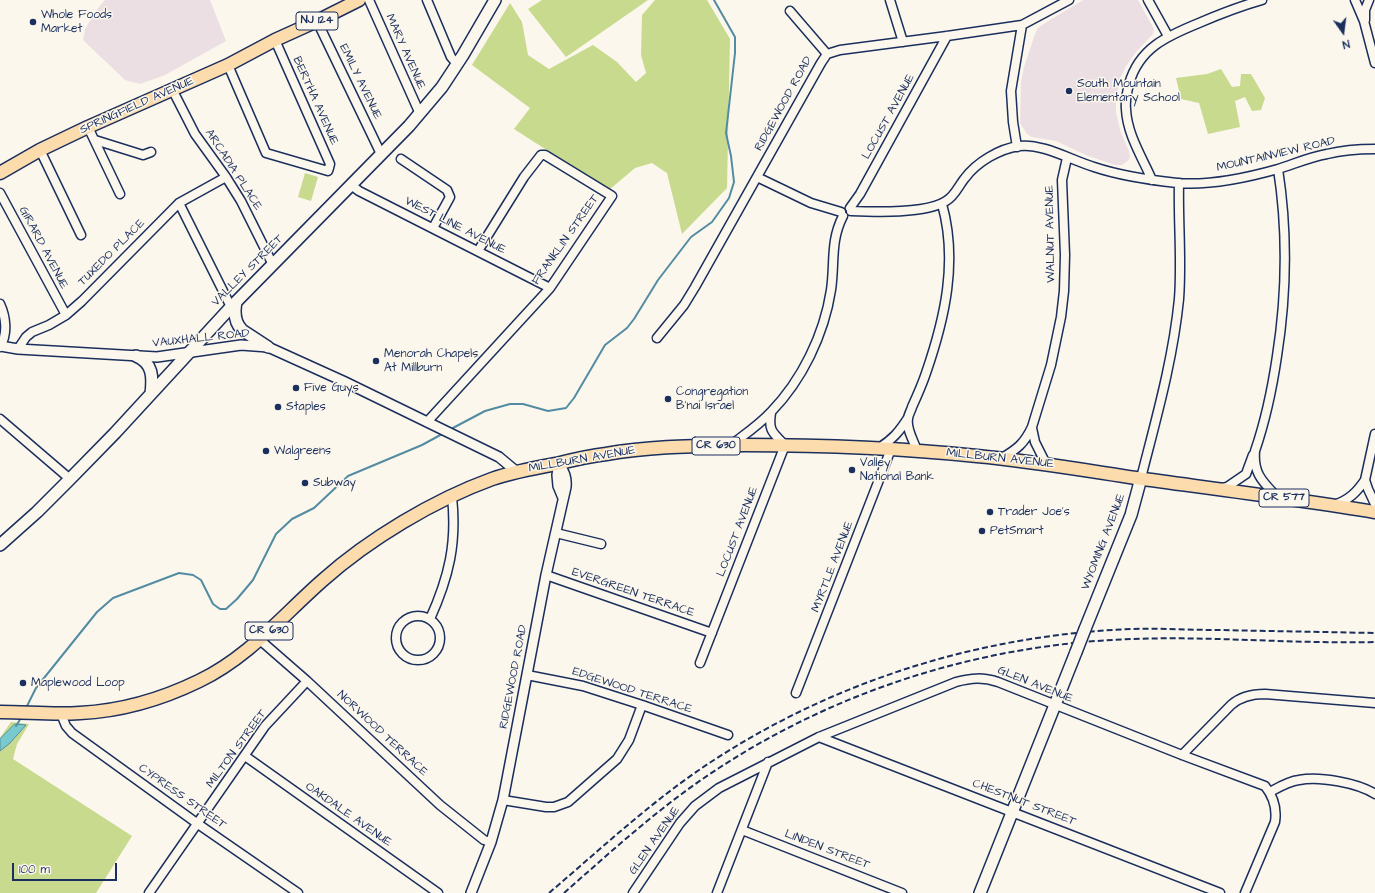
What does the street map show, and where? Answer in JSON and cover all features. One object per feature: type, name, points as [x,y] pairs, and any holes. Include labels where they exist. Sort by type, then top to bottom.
[{"type":"main road","name":"SPRINGFIELD AVENUE","points":[[275,40],[300,22],[344,0]]},
{"type":"main road","name":"SPRINGFIELD AVENUE","points":[[0,173],[40,150],[172,89],[228,65],[275,40],[359,0]]},
{"type":"main road","name":"VALLEY STREET","points":[[0,545],[37,512],[70,479],[234,304],[420,114],[442,87],[495,0]]},
{"type":"main road","points":[[234,304],[238,326],[268,347]]},
{"type":"main road","points":[[136,356],[144,361],[150,368],[152,378],[151,394]]},
{"type":"main road","name":"MILLBURN AVENUE","points":[[0,712],[61,714],[95,712],[120,708],[166,695],[198,682],[246,651],[260,640],[324,578],[352,557],[412,517],[493,479],[517,472],[608,453],[655,448],[785,445],[917,451],[1002,458],[1375,512]]},
{"type":"main road","name":"WYOMING AVENUE","points":[[980,893],[1131,515],[1141,478]]},
{"type":"street","name":"MARY AVENUE","points":[[369,0],[420,114]]},
{"type":"street","points":[[427,0],[451,57],[457,64]]},
{"type":"street","points":[[890,0],[903,42]]},
{"type":"street","name":"RIDGEWOOD ROAD","points":[[657,338],[688,299],[827,54],[840,50],[1022,25],[1069,0]]},
{"type":"street","points":[[1148,0],[1168,36]]},
{"type":"street","points":[[1152,180],[1130,133],[1126,110],[1126,93],[1134,71],[1142,57],[1168,36],[1220,13],[1262,0]]},
{"type":"street","points":[[1355,0],[1364,21],[1375,63]]},
{"type":"street","points":[[1364,21],[1365,10],[1369,0]]},
{"type":"street","points":[[790,11],[827,54]]},
{"type":"street","name":"EMILY AVENUE","points":[[317,21],[381,154]]},
{"type":"street","points":[[1018,146],[1013,122],[1011,91],[1022,25]]},
{"type":"street","name":"LOCUST AVENUE","points":[[850,210],[947,36]]},
{"type":"street","name":"BERTHA AVENUE","points":[[228,65],[266,153],[326,171],[330,164],[275,40]]},
{"type":"street","name":"ARCADIA PLACE","points":[[172,89],[195,134],[226,176],[241,201],[273,265]]},
{"type":"street","points":[[88,127],[120,194]]},
{"type":"street","points":[[95,140],[143,155],[151,152]]},
{"type":"street","name":"MOUNTAINVIEW ROAD","points":[[942,204],[952,197],[964,178],[978,164],[1018,146],[1040,148],[1108,171],[1152,180],[1179,183],[1222,181],[1241,178],[1278,169],[1327,154],[1363,149],[1375,149]]},
{"type":"street","points":[[40,150],[81,235]]},
{"type":"street","name":"FRANKLIN STREET","points":[[427,422],[550,288],[612,196],[545,155],[541,155],[524,177],[478,251]]},
{"type":"street","name":"WALNUT AVENUE","points":[[1002,458],[1021,446],[1027,437],[1032,427],[1051,365],[1064,291],[1065,255],[1062,180],[1067,158]]},
{"type":"street","points":[[402,160],[447,190],[450,196],[433,228]]},
{"type":"street","points":[[1216,488],[1227,487],[1246,474],[1255,451],[1271,398],[1284,308],[1286,240],[1283,197],[1278,169]]},
{"type":"street","name":"TUXEDO PLACE","points":[[18,350],[23,340],[32,332],[49,325],[66,315],[82,301],[179,203],[226,176]]},
{"type":"street","points":[[757,177],[811,203],[848,217],[850,210],[915,210],[942,204],[949,239],[944,315],[926,375],[908,418],[885,449]]},
{"type":"street","name":"WYOMING AVENUE","points":[[1141,478],[1165,387],[1178,300],[1180,251],[1178,211],[1179,183]]},
{"type":"street","name":"WEST LINE AVENUE","points":[[351,185],[359,191],[550,288]]},
{"type":"street","name":"GIRARD AVENUE","points":[[0,193],[66,315]]},
{"type":"street","points":[[179,203],[234,304]]},
{"type":"street","points":[[730,446],[771,413],[790,389],[804,367],[815,344],[831,292],[834,269],[835,234],[842,214]]},
{"type":"street","points":[[0,304],[4,313],[5,331],[5,338],[0,347]]},
{"type":"street","name":"VAUXHALL ROAD","points":[[0,347],[18,350],[157,357],[187,354],[241,345],[268,347],[343,380],[499,457],[517,472]]},
{"type":"street","points":[[771,413],[769,424],[774,434],[785,445]]},
{"type":"street","points":[[0,418],[70,479]]},
{"type":"street","points":[[908,418],[909,428],[917,451]]},
{"type":"street","name":"WALNUT AVENUE","points":[[1032,427],[1034,442],[1046,464]]},
{"type":"street","points":[[1334,505],[1348,499],[1358,490],[1365,480],[1375,434]]},
{"type":"street","name":"LOCUST AVENUE","points":[[700,663],[785,445]]},
{"type":"street","name":"MYRTLE AVENUE","points":[[796,693],[885,449]]},
{"type":"street","points":[[1255,451],[1255,465],[1258,473],[1264,484],[1278,498]]},
{"type":"street","name":"RIDGEWOOD ROAD","points":[[471,893],[491,842],[503,800],[546,575],[563,499],[557,475],[559,463]]},
{"type":"street","points":[[1365,480],[1375,504]]},
{"type":"street","points":[[430,619],[444,585],[450,559],[454,530],[452,497]]},
{"type":"street","points":[[556,534],[601,544]]},
{"type":"street","name":"EVERGREEN TERRACE","points":[[546,575],[712,633]]},
{"type":"street","points":[[415,616],[430,619],[436,624],[440,633],[440,642],[437,650],[430,657],[421,660],[408,658],[401,652],[397,643],[397,634],[400,626],[407,619],[415,616]]},
{"type":"street","name":"NORWOOD TERRACE","points":[[260,640],[440,805],[484,840],[491,842]]},
{"type":"street","name":"EDGEWOOD TERRACE","points":[[527,675],[583,686],[728,735]]},
{"type":"street","name":"GLEN AVENUE","points":[[633,893],[672,834],[695,806],[719,788],[818,737],[956,682],[969,679],[990,679],[1182,755],[1265,786],[1270,792]]},
{"type":"street","name":"MILTON STREET","points":[[152,892],[265,726],[307,682]]},
{"type":"street","points":[[1182,755],[1235,701],[1248,695],[1265,694],[1375,702]]},
{"type":"street","points":[[503,800],[546,807],[554,807],[568,802],[617,759],[629,740],[642,705]]},
{"type":"street","name":"CYPRESS STREET","points":[[61,714],[66,726],[72,733],[198,824],[298,893]]},
{"type":"street","name":"CHESTNUT STREET","points":[[818,737],[1220,893]]},
{"type":"street","name":"OAKDALE AVENUE","points":[[244,756],[438,893]]},
{"type":"street","points":[[717,893],[768,762]]},
{"type":"street","points":[[1245,893],[1275,822],[1275,810],[1270,792],[1299,780],[1308,779],[1355,785],[1375,794]]},
{"type":"street","name":"LINDEN STREET","points":[[742,830],[902,893]]},
{"type":"shaded area","points":[[105,0],[210,0],[226,41],[165,75],[140,84],[125,80],[83,40],[85,29],[98,8]]},
{"type":"shaded area","name":"South Mountain Elementary School","points":[[1083,0],[1138,0],[1154,29],[1153,34],[1136,52],[1126,66],[1120,79],[1116,102],[1116,113],[1121,133],[1130,156],[1129,160],[1122,165],[1115,165],[1088,156],[1056,141],[1032,137],[1027,134],[1020,123],[1021,82],[1024,67],[1038,28]]},
{"type":"green space","points":[[542,0],[648,0],[566,57],[528,9]]},
{"type":"green space","points":[[655,0],[707,0],[730,39],[727,188],[682,234],[667,173],[652,163],[635,168],[609,190],[514,129],[530,108],[472,65],[510,3],[522,22],[528,55],[549,69],[593,45],[617,62],[636,82],[646,73],[641,55],[642,15]]},
{"type":"green space","points":[[1221,69],[1232,87],[1240,86],[1241,74],[1251,74],[1265,98],[1261,110],[1252,111],[1245,97],[1235,101],[1240,127],[1208,134],[1199,103],[1181,99],[1176,78],[1207,74]]},
{"type":"green space","points":[[305,173],[318,177],[311,201],[298,197]]},
{"type":"green space","points":[[11,722],[29,724],[17,744],[13,759],[132,836],[96,893],[0,893],[0,738]]},
{"type":"water","points":[[15,724],[26,725],[10,743],[0,751],[0,739]]},
{"type":"waterway","points":[[451,429],[485,411],[510,404],[523,404],[548,411],[566,408],[574,398],[605,345],[627,328],[658,280],[691,237],[712,222],[729,198],[734,182],[731,156],[726,133],[735,53],[735,37],[714,0]]},
{"type":"waterway","points":[[26,708],[36,688],[97,612],[113,598],[179,573],[193,575],[201,580],[213,604],[220,609],[226,609],[237,599],[253,580],[276,534],[292,519],[314,508],[348,476],[422,445],[444,433]]},
{"type":"waterway","points":[[16,726],[21,718]]},
{"type":"railway","points":[[549,893],[671,790],[714,760],[762,731],[811,706],[914,666],[967,652],[1021,641],[1076,633],[1131,629],[1375,633]]},
{"type":"railway","points":[[564,893],[659,812],[719,768],[766,740],[815,715],[865,693],[916,675],[969,661],[1023,650],[1077,643],[1132,639],[1162,638],[1375,642]]},
{"type":"place","name":"Whole Foods Market","points":[[33,22]]},
{"type":"place","name":"South Mountain Elementary School","points":[[1069,91]]},
{"type":"place","name":"Menorah Chapels At Millburn","points":[[376,361]]},
{"type":"place","name":"Five Guys","points":[[296,388]]},
{"type":"place","name":"Congregation B'nai Israel","points":[[668,399]]},
{"type":"place","name":"Staples","points":[[278,407]]},
{"type":"place","name":"Walgreens","points":[[266,451]]},
{"type":"place","name":"Valley National Bank","points":[[852,470]]},
{"type":"place","name":"Subway","points":[[305,483]]},
{"type":"place","name":"Trader Joe's","points":[[990,512]]},
{"type":"place","name":"PetSmart","points":[[982,531]]},
{"type":"place","name":"Maplewood Loop","points":[[23,683]]}]
